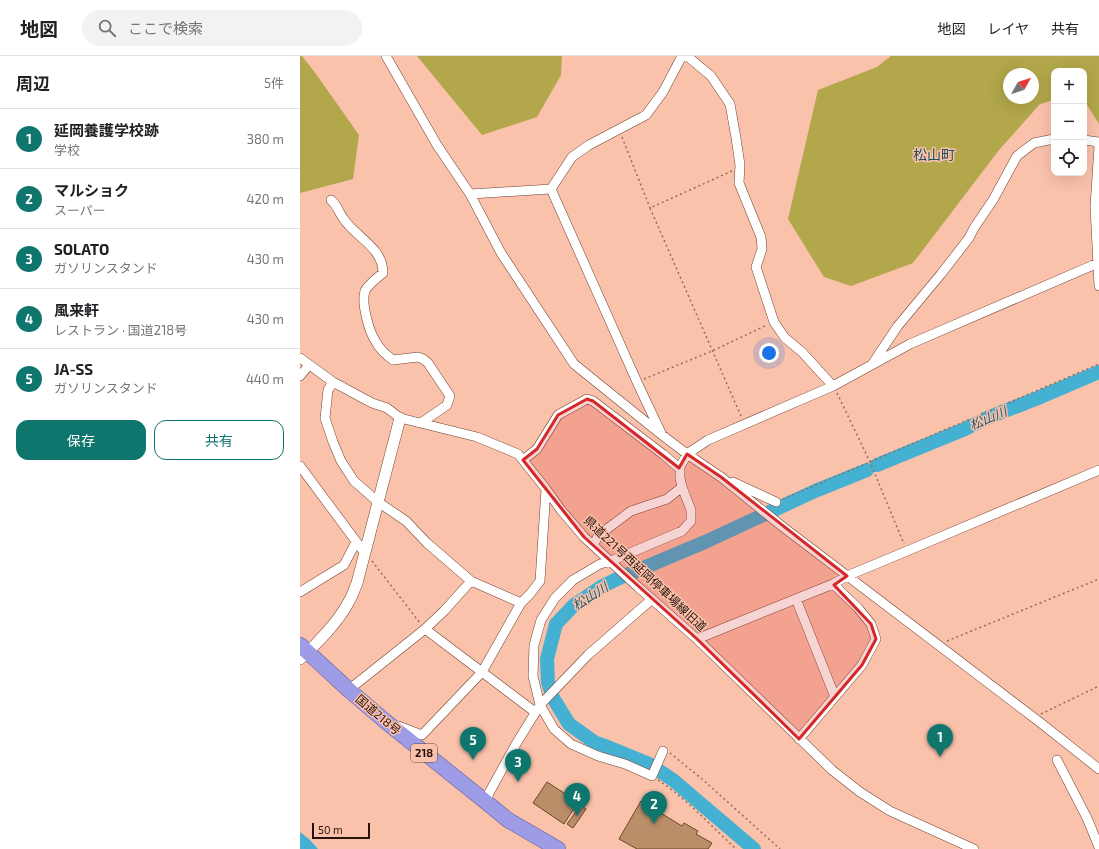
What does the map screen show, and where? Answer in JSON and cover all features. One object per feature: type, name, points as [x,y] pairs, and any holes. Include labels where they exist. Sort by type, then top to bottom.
[{"type":"highway","name":"国道218号","points":[[303,652],[385,721],[508,820],[558,849]]},
{"type":"street","points":[[386,56],[437,145],[470,194],[501,253],[574,364],[662,435],[721,477],[847,576],[1099,769]]},
{"type":"street","points":[[551,189],[572,157],[589,145],[646,115],[664,92],[682,56]]},
{"type":"street","points":[[688,56],[711,76],[730,104],[736,138],[739,183],[761,237],[762,249],[756,267],[774,322],[784,338],[802,352],[833,386]]},
{"type":"street","points":[[872,365],[897,327],[969,238],[993,200],[1017,156],[1034,143],[1051,140]]},
{"type":"street","points":[[1087,140],[1099,142]]},
{"type":"street","points":[[1099,146],[1095,206],[1099,286]]},
{"type":"street","points":[[470,194],[551,189]]},
{"type":"street","points":[[551,189],[662,435]]},
{"type":"street","points":[[331,200],[336,205],[342,218],[377,253],[383,267],[383,273],[366,289],[364,296],[366,314],[375,342],[384,353],[393,360],[418,357],[423,359],[428,363],[450,396],[447,405],[421,423]]},
{"type":"street","points":[[538,707],[533,676],[534,645],[541,620],[556,598],[573,580],[600,564],[611,561],[682,530],[691,521],[691,510],[680,478],[680,466],[687,454],[708,440],[833,386],[910,344],[1098,263]]},
{"type":"street","name":"県道221号西延岡停車場線旧道","points":[[300,358],[333,382],[366,400],[386,408],[400,418],[477,437],[518,454],[584,537],[652,600],[697,639],[832,770],[860,792],[890,811],[974,849]]},
{"type":"street","points":[[300,376],[309,365]]},
{"type":"street","points":[[333,382],[328,390],[325,418],[333,442],[354,481],[378,502],[406,521],[427,543],[471,581],[521,604]]},
{"type":"street","points":[[523,460],[537,449],[558,415],[587,400],[594,401],[680,469]]},
{"type":"street","points":[[303,652],[337,621],[348,604],[357,583],[400,418]]},
{"type":"street","points":[[300,468],[364,552]]},
{"type":"street","points":[[697,639],[834,584],[847,576],[1099,470]]},
{"type":"street","points":[[721,477],[776,502]]},
{"type":"street","points":[[593,545],[599,535],[631,511],[667,500],[682,487]]},
{"type":"street","points":[[385,721],[422,735],[482,672],[521,604],[540,581],[546,489]]},
{"type":"street","points":[[300,592],[344,565],[356,542]]},
{"type":"street","points":[[350,691],[351,688],[425,629],[444,611],[471,581]]},
{"type":"street","points":[[799,738],[862,665],[876,639],[870,624],[858,608],[834,584]]},
{"type":"street","points":[[796,599],[835,697]]},
{"type":"street","points":[[486,802],[489,793],[538,707],[588,655],[652,600]]},
{"type":"street","points":[[425,629],[482,672],[538,707],[554,729],[571,744],[598,756],[625,764],[652,776],[663,751]]},
{"type":"street","points":[[1057,760],[1087,818],[1099,847]]},
{"type":"path","points":[[619,129],[650,208],[744,424]]},
{"type":"path","points":[[650,208],[739,168]]},
{"type":"path","points":[[637,382],[712,351],[774,322]]},
{"type":"path","points":[[776,502],[1099,364]]},
{"type":"path","points":[[833,386],[870,462],[907,551]]},
{"type":"path","points":[[364,552],[425,629]]},
{"type":"path","points":[[938,645],[1099,579]]},
{"type":"path","points":[[1034,718],[1099,686]]},
{"type":"path","points":[[663,751],[670,753],[702,779],[780,849]]},
{"type":"path","points":[[652,776],[670,788],[736,849]]},
{"type":"highlighted area","points":[[587,399],[593,401],[679,468],[687,454],[721,477],[847,576],[834,585],[871,624],[876,639],[862,665],[799,739],[697,639],[584,537],[523,460],[537,449],[558,415]]},
{"type":"shaded area","points":[[300,56],[302,56],[316,74],[359,135],[353,179],[300,193]]},
{"type":"shaded area","points":[[417,56],[562,56],[561,75],[537,117],[482,135]]},
{"type":"shaded area","points":[[891,56],[1099,56],[1099,124],[1087,105],[1087,68],[1051,68],[1051,101],[1040,104],[999,150],[913,263],[851,286],[824,277],[788,219],[818,90],[877,67]]},
{"type":"water","points":[[300,832],[310,840],[318,849],[300,849]]},
{"type":"building","points":[[547,782],[578,802],[564,824],[533,803]]},
{"type":"building","points":[[641,801],[682,826],[684,823],[698,831],[696,834],[712,843],[708,849],[637,849],[619,839]]},
{"type":"building","points":[[581,805],[586,809],[573,828],[567,824]]},
{"type":"waterway","name":"松山川","points":[[877,465],[1099,372]]},
{"type":"waterway","name":"松山川","points":[[754,849],[673,780],[649,764],[594,742],[569,724],[553,698],[548,682],[547,659],[556,624],[574,605],[601,587],[617,579],[705,542],[815,491],[867,470]]},
{"type":"place","name":"延岡養護学校跡","points":[[940,757]]},
{"type":"place","name":"JA-SS","points":[[473,760]]},
{"type":"place","name":"SOLATO","points":[[518,782]]},
{"type":"place","name":"風来軒","points":[[577,816]]},
{"type":"place","name":"マルショク","points":[[654,824]]},
{"type":"district","name":"松山町","points":[[934,155]]}]
